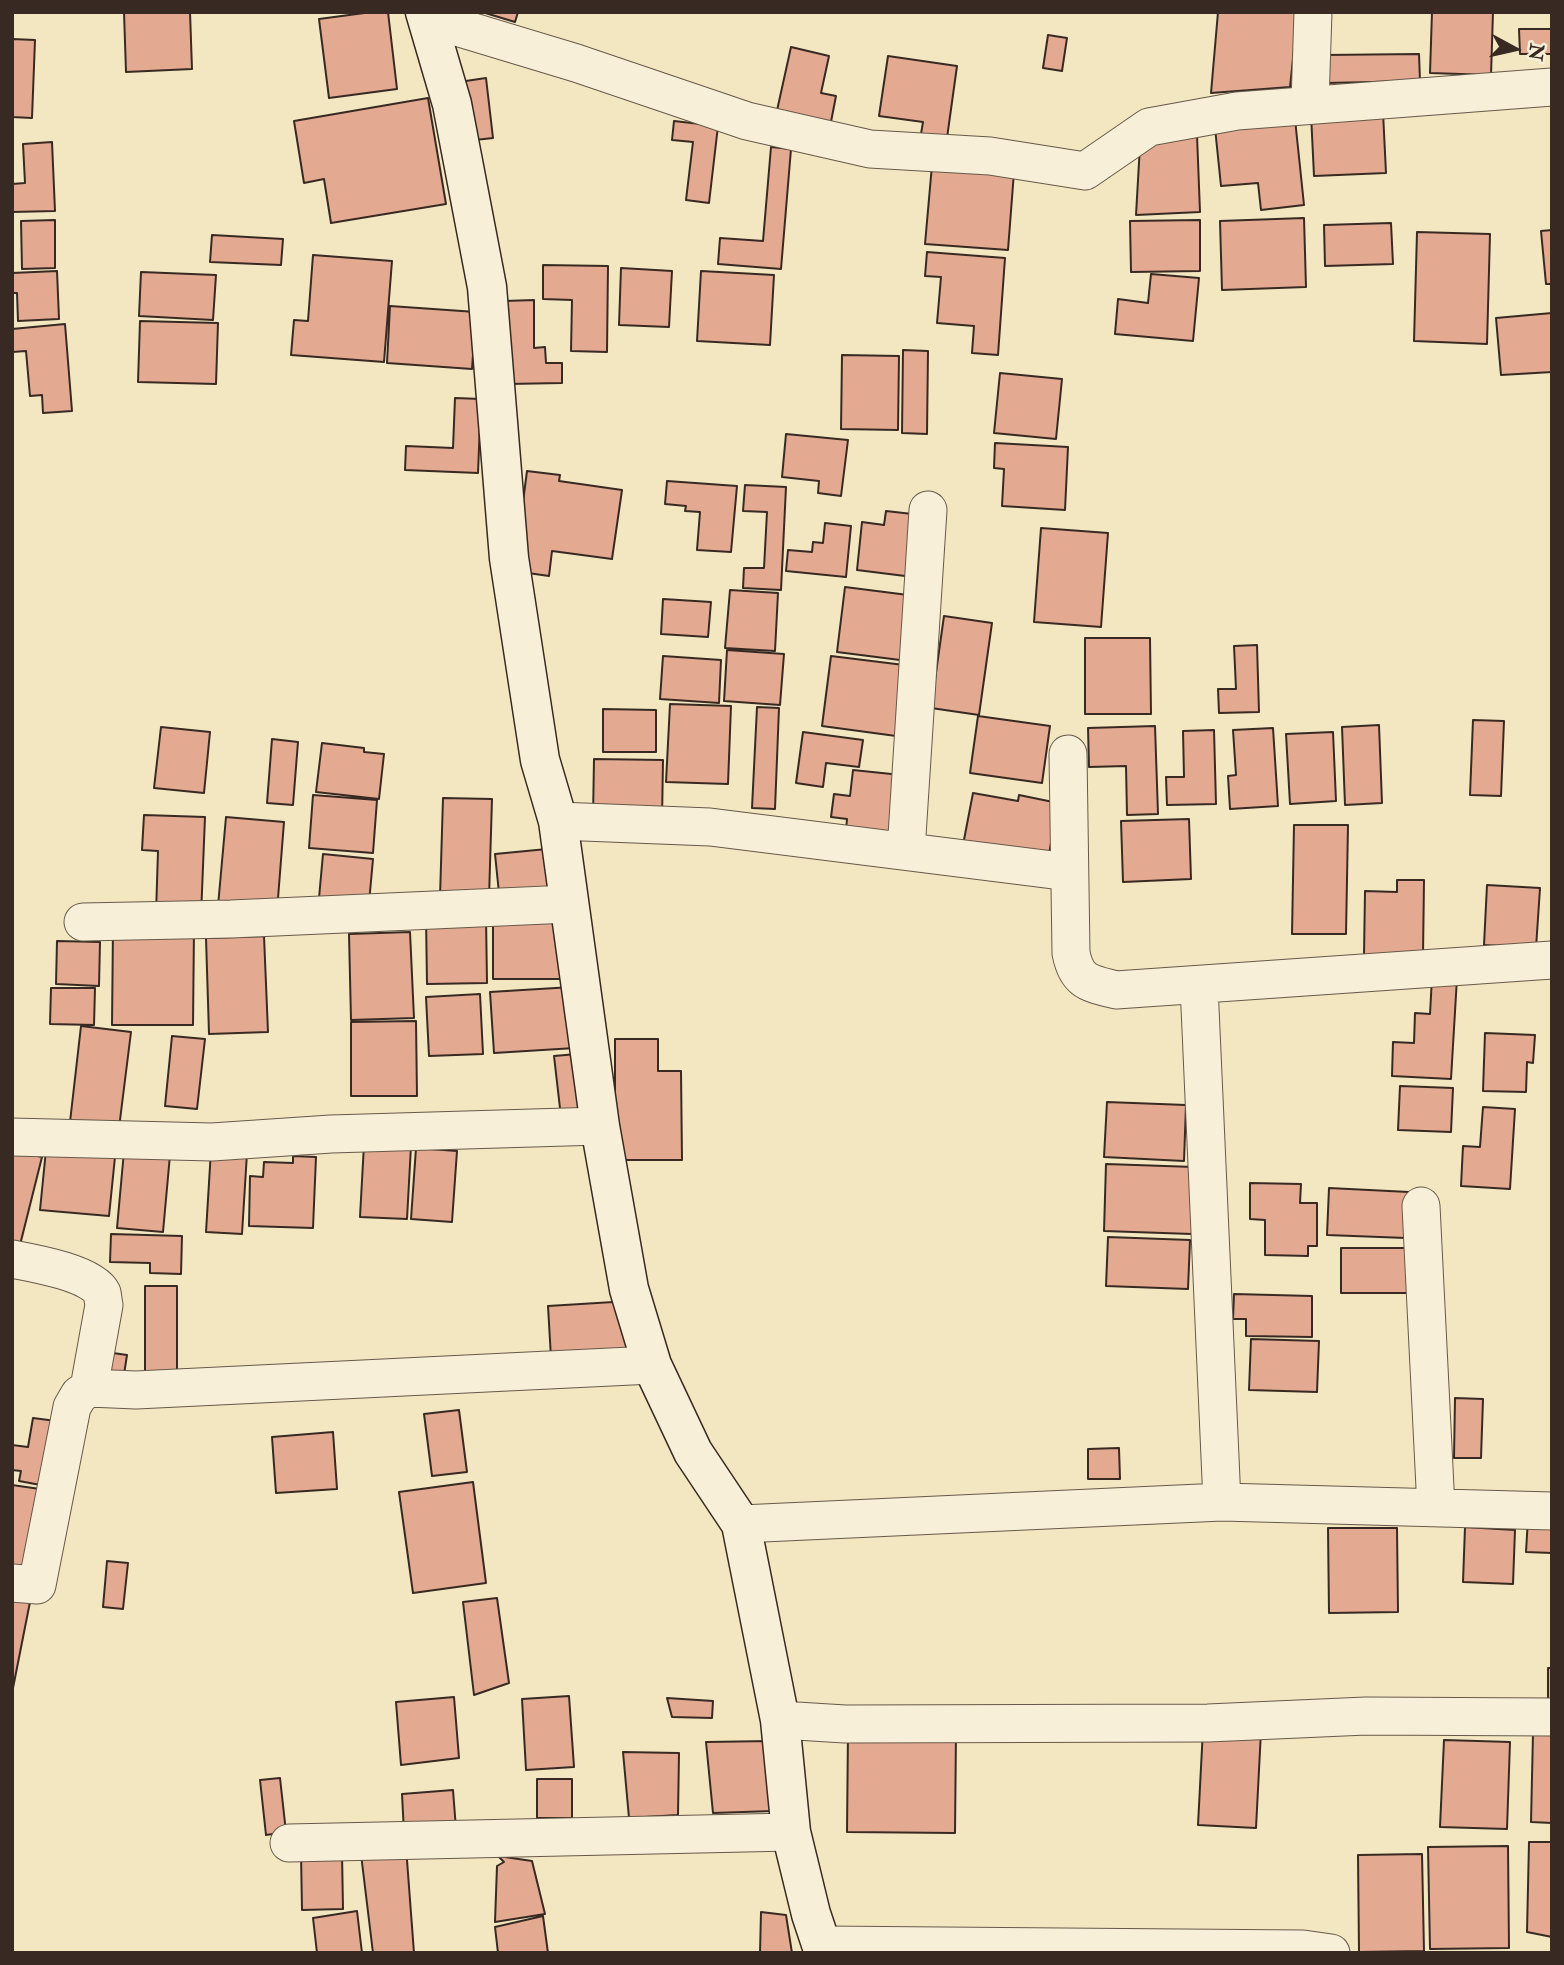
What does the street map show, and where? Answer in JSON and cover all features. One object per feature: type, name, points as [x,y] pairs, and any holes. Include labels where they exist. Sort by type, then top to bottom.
[{"type":"street","points":[[1310,103],[1313,12]]},
{"type":"street","points":[[426,15],[747,121],[870,149],[990,156],[1085,171],[1149,127],[1237,111],[1310,103],[1552,87]]},
{"type":"street","points":[[426,15],[452,104],[487,287],[509,558],[540,760],[558,821],[600,1126],[629,1289],[652,1365],[693,1451],[741,1524],[780,1720],[792,1832],[811,1914],[823,1949],[1303,1949],[1331,1953]]},
{"type":"street","points":[[906,851],[928,510]]},
{"type":"street","points":[[1068,754],[1071,953],[1074,969],[1086,982],[1116,990],[1552,960]]},
{"type":"street","points":[[558,821],[710,827],[1069,872]]},
{"type":"street","points":[[83,922],[231,919],[569,904]]},
{"type":"street","points":[[1199,985],[1222,1502]]},
{"type":"street","points":[[12,1137],[212,1142],[331,1133],[600,1126]]},
{"type":"street","points":[[1422,1206],[1437,1508]]},
{"type":"street","points":[[12,1259],[64,1270],[102,1292],[104,1305],[89,1388]]},
{"type":"street","points":[[12,1583],[37,1585],[72,1407],[79,1395],[89,1388],[136,1390],[652,1365]]},
{"type":"street","points":[[741,1524],[1222,1502],[1552,1511]]},
{"type":"street","points":[[780,1720],[845,1724],[1208,1723],[1366,1716],[1552,1717]]},
{"type":"street","points":[[289,1843],[792,1832]]},
{"type":"building","points":[[124,12],[190,12],[192,69],[126,72]]},
{"type":"building","points":[[388,12],[397,89],[329,98],[319,19]]},
{"type":"building","points":[[482,12],[518,12],[515,22]]},
{"type":"building","points":[[1218,12],[1298,12],[1290,87],[1211,93]]},
{"type":"building","points":[[1432,12],[1493,12],[1491,75],[1430,73]]},
{"type":"building","points":[[1519,29],[1552,29],[1552,54],[1520,54]]},
{"type":"building","points":[[1048,35],[1067,38],[1062,71],[1043,68]]},
{"type":"building","points":[[12,39],[35,40],[32,118],[12,117]]},
{"type":"building","points":[[791,47],[829,56],[821,93],[836,96],[830,127],[776,115]]},
{"type":"building","points":[[1419,54],[1420,81],[1325,83],[1324,55]]},
{"type":"building","points":[[888,56],[957,66],[947,138],[921,134],[923,122],[879,116]]},
{"type":"building","points":[[486,78],[493,138],[466,141],[459,82]]},
{"type":"building","points":[[428,98],[446,204],[331,223],[324,179],[304,183],[294,121]]},
{"type":"building","points":[[1383,112],[1386,173],[1314,176],[1311,114]]},
{"type":"building","points":[[1295,119],[1304,205],[1261,210],[1258,183],[1221,186],[1215,128]]},
{"type":"building","points":[[674,121],[718,126],[709,203],[686,200],[693,142],[672,140]]},
{"type":"building","points":[[1197,135],[1200,212],[1136,215],[1140,145]]},
{"type":"building","points":[[52,142],[55,211],[12,212],[12,184],[25,183],[23,144]]},
{"type":"building","points":[[771,147],[791,149],[781,269],[718,264],[720,238],[763,241]]},
{"type":"building","points":[[932,165],[1014,172],[1008,250],[925,244]]},
{"type":"building","points":[[1304,218],[1306,287],[1222,290],[1220,221]]},
{"type":"building","points":[[55,220],[55,268],[22,269],[21,221]]},
{"type":"building","points":[[1200,220],[1200,271],[1131,272],[1130,221]]},
{"type":"building","points":[[1391,223],[1393,264],[1325,266],[1324,225]]},
{"type":"building","points":[[1552,230],[1552,284],[1546,284],[1541,231]]},
{"type":"building","points":[[1417,232],[1490,234],[1487,344],[1414,341]]},
{"type":"building","points":[[212,235],[283,239],[281,265],[210,262]]},
{"type":"building","points":[[927,252],[1005,258],[998,355],[972,353],[974,326],[937,323],[941,277],[925,276]]},
{"type":"building","points":[[313,255],[392,261],[384,362],[291,355],[294,320],[308,321]]},
{"type":"building","points":[[543,265],[608,266],[607,352],[571,351],[572,300],[543,299]]},
{"type":"building","points":[[621,268],[672,271],[669,327],[619,325]]},
{"type":"building","points":[[57,271],[59,319],[18,321],[17,293],[12,293],[12,273]]},
{"type":"building","points":[[701,271],[774,275],[770,345],[697,341]]},
{"type":"building","points":[[141,272],[216,275],[213,320],[139,316]]},
{"type":"building","points":[[1151,274],[1199,278],[1193,341],[1115,334],[1118,299],[1148,303]]},
{"type":"building","points":[[534,300],[534,348],[545,347],[546,363],[562,363],[562,383],[507,384],[505,301]]},
{"type":"building","points":[[390,306],[476,312],[472,369],[387,363]]},
{"type":"building","points":[[1552,313],[1552,372],[1501,375],[1496,318]]},
{"type":"building","points":[[140,321],[218,323],[216,384],[138,382]]},
{"type":"building","points":[[65,324],[72,411],[43,413],[42,395],[30,396],[26,351],[12,352],[12,329]]},
{"type":"building","points":[[903,350],[928,351],[927,434],[902,433]]},
{"type":"building","points":[[842,355],[899,356],[898,430],[841,429]]},
{"type":"building","points":[[1000,373],[1062,379],[1056,439],[994,433]]},
{"type":"building","points":[[455,398],[481,399],[478,473],[405,470],[406,446],[453,448]]},
{"type":"building","points":[[786,434],[848,440],[841,496],[818,493],[819,481],[782,477]]},
{"type":"building","points":[[995,443],[1068,447],[1065,510],[1002,506],[1004,469],[994,468]]},
{"type":"building","points":[[527,471],[560,475],[559,481],[622,490],[612,559],[552,551],[549,576],[514,571]]},
{"type":"building","points":[[667,481],[737,486],[731,552],[697,550],[700,512],[685,511],[686,506],[665,504]]},
{"type":"building","points":[[745,485],[786,487],[781,590],[743,588],[744,568],[764,568],[767,512],[743,511]]},
{"type":"building","points":[[886,511],[921,515],[913,577],[857,570],[862,522],[884,525]]},
{"type":"building","points":[[825,523],[851,526],[846,577],[786,571],[788,550],[812,552],[813,542],[823,543]]},
{"type":"building","points":[[1041,528],[1108,533],[1101,627],[1034,622]]},
{"type":"building","points":[[845,587],[908,595],[900,660],[837,652]]},
{"type":"building","points":[[730,590],[778,593],[775,651],[725,648]]},
{"type":"building","points":[[663,599],[711,602],[708,637],[661,634]]},
{"type":"building","points":[[944,616],[992,623],[979,715],[931,708]]},
{"type":"building","points":[[1085,638],[1150,638],[1151,714],[1085,714]]},
{"type":"building","points":[[1257,645],[1259,712],[1219,713],[1218,689],[1236,689],[1234,646]]},
{"type":"building","points":[[727,650],[784,654],[780,705],[724,701]]},
{"type":"building","points":[[663,656],[721,660],[719,703],[660,699]]},
{"type":"building","points":[[831,656],[904,665],[896,736],[822,726]]},
{"type":"building","points":[[670,704],[731,706],[728,784],[666,782]]},
{"type":"building","points":[[757,707],[779,708],[775,809],[752,808]]},
{"type":"building","points":[[603,709],[656,710],[656,752],[603,752]]},
{"type":"building","points":[[978,716],[1050,726],[1042,783],[970,773]]},
{"type":"building","points":[[1473,720],[1504,721],[1501,796],[1470,795]]},
{"type":"building","points":[[1379,725],[1382,803],[1345,805],[1342,727]]},
{"type":"building","points":[[1155,726],[1158,814],[1127,815],[1126,766],[1089,767],[1088,728]]},
{"type":"building","points":[[161,727],[210,732],[204,793],[154,788]]},
{"type":"building","points":[[1273,728],[1278,806],[1230,809],[1228,776],[1236,775],[1233,730]]},
{"type":"building","points":[[1214,730],[1216,804],[1167,805],[1166,777],[1184,777],[1183,731]]},
{"type":"building","points":[[803,732],[863,740],[859,767],[826,763],[823,787],[796,783]]},
{"type":"building","points":[[1333,732],[1336,801],[1290,804],[1286,734]]},
{"type":"building","points":[[272,739],[298,742],[293,805],[267,803]]},
{"type":"building","points":[[322,743],[364,748],[364,752],[384,754],[379,799],[316,792]]},
{"type":"building","points":[[594,759],[663,760],[662,820],[593,818]]},
{"type":"building","points":[[853,770],[901,775],[894,836],[846,830],[847,819],[831,817],[834,794],[850,796]]},
{"type":"building","points":[[973,793],[1018,801],[1019,795],[1058,803],[1048,860],[963,845]]},
{"type":"building","points":[[313,795],[377,800],[373,853],[309,848]]},
{"type":"building","points":[[443,798],[492,799],[489,898],[440,897]]},
{"type":"building","points":[[144,815],[205,817],[201,916],[156,914],[158,851],[142,850]]},
{"type":"building","points":[[226,817],[284,822],[277,911],[218,906]]},
{"type":"building","points":[[1189,819],[1191,879],[1123,882],[1121,821]]},
{"type":"building","points":[[1294,825],[1348,825],[1346,934],[1292,934]]},
{"type":"building","points":[[547,849],[551,898],[500,903],[495,854]]},
{"type":"building","points":[[323,854],[373,859],[369,903],[319,898]]},
{"type":"building","points":[[1397,880],[1424,880],[1423,956],[1364,955],[1365,891],[1397,892]]},
{"type":"building","points":[[1487,885],[1540,888],[1536,948],[1484,945]]},
{"type":"building","points":[[486,917],[487,983],[427,984],[426,918]]},
{"type":"building","points":[[561,919],[561,979],[493,979],[493,920]]},
{"type":"building","points":[[113,927],[194,928],[193,1025],[112,1025]]},
{"type":"building","points":[[410,932],[414,1018],[351,1020],[349,934]]},
{"type":"building","points":[[264,936],[268,1032],[209,1034],[206,938]]},
{"type":"building","points":[[57,941],[100,942],[99,986],[56,984]]},
{"type":"building","points":[[1432,977],[1457,978],[1451,1079],[1392,1076],[1393,1042],[1414,1043],[1415,1013],[1430,1014]]},
{"type":"building","points":[[572,987],[575,1048],[494,1053],[490,992]]},
{"type":"building","points":[[51,988],[95,988],[94,1025],[50,1024]]},
{"type":"building","points":[[480,994],[483,1054],[429,1056],[426,997]]},
{"type":"building","points":[[416,1021],[417,1096],[351,1096],[351,1022]]},
{"type":"building","points":[[81,1026],[131,1032],[119,1128],[70,1122]]},
{"type":"building","points":[[1485,1033],[1535,1035],[1533,1063],[1527,1062],[1526,1092],[1483,1091]]},
{"type":"building","points":[[172,1036],[205,1039],[197,1109],[165,1106]]},
{"type":"building","points":[[615,1039],[658,1039],[658,1071],[681,1071],[682,1160],[615,1160]]},
{"type":"building","points":[[577,1054],[583,1114],[561,1117],[554,1056]]},
{"type":"building","points":[[1400,1086],[1453,1088],[1451,1132],[1398,1130]]},
{"type":"building","points":[[1107,1102],[1186,1105],[1184,1161],[1104,1157]]},
{"type":"building","points":[[1483,1107],[1515,1109],[1510,1189],[1461,1186],[1463,1146],[1480,1147]]},
{"type":"building","points":[[364,1144],[411,1146],[407,1219],[360,1217]]},
{"type":"building","points":[[416,1148],[457,1151],[452,1222],[411,1219]]},
{"type":"building","points":[[12,1150],[42,1157],[18,1253],[12,1251]]},
{"type":"building","points":[[46,1150],[115,1157],[109,1216],[40,1210]]},
{"type":"building","points":[[211,1150],[247,1153],[242,1234],[206,1232]]},
{"type":"building","points":[[124,1151],[170,1155],[163,1232],[117,1228]]},
{"type":"building","points":[[293,1156],[316,1157],[313,1228],[249,1226],[250,1176],[263,1177],[264,1162],[293,1163]]},
{"type":"building","points":[[1106,1164],[1194,1167],[1192,1234],[1104,1231]]},
{"type":"building","points":[[1250,1183],[1301,1184],[1300,1203],[1317,1203],[1317,1246],[1308,1246],[1308,1256],[1265,1255],[1265,1220],[1250,1219]]},
{"type":"building","points":[[1329,1188],[1409,1192],[1406,1238],[1327,1235]]},
{"type":"building","points":[[111,1234],[182,1236],[181,1274],[150,1273],[150,1263],[110,1262]]},
{"type":"building","points":[[1108,1237],[1190,1240],[1188,1289],[1106,1286]]},
{"type":"building","points":[[1341,1248],[1408,1248],[1408,1293],[1341,1293]]},
{"type":"building","points":[[145,1286],[177,1286],[177,1378],[145,1378]]},
{"type":"building","points":[[1234,1294],[1312,1296],[1312,1337],[1246,1336],[1246,1319],[1233,1319]]},
{"type":"building","points":[[630,1301],[633,1353],[551,1358],[548,1306]]},
{"type":"building","points":[[1251,1339],[1319,1341],[1317,1392],[1249,1390]]},
{"type":"building","points":[[106,1352],[127,1355],[123,1381],[102,1378]]},
{"type":"building","points":[[1455,1398],[1483,1399],[1481,1458],[1454,1458]]},
{"type":"building","points":[[459,1410],[467,1472],[432,1476],[424,1414]]},
{"type":"building","points":[[33,1418],[56,1421],[46,1486],[19,1481],[21,1471],[12,1470],[12,1445],[28,1447]]},
{"type":"building","points":[[333,1432],[337,1489],[276,1493],[272,1437]]},
{"type":"building","points":[[1119,1448],[1120,1479],[1088,1479],[1088,1449]]},
{"type":"building","points":[[473,1482],[486,1583],[413,1593],[399,1492]]},
{"type":"building","points":[[12,1485],[40,1489],[26,1581],[12,1579]]},
{"type":"building","points":[[1528,1518],[1552,1519],[1552,1553],[1526,1552]]},
{"type":"building","points":[[1465,1527],[1515,1530],[1513,1584],[1463,1582]]},
{"type":"building","points":[[1328,1528],[1397,1528],[1398,1612],[1329,1613]]},
{"type":"building","points":[[107,1561],[128,1563],[123,1609],[103,1607]]},
{"type":"building","points":[[12,1598],[30,1602],[12,1693]]},
{"type":"building","points":[[497,1598],[509,1683],[474,1695],[463,1602]]},
{"type":"building","points":[[1548,1668],[1552,1668],[1552,1702],[1548,1702]]},
{"type":"building","points":[[569,1696],[574,1767],[526,1770],[522,1699]]},
{"type":"building","points":[[454,1697],[459,1758],[401,1765],[396,1702]]},
{"type":"building","points":[[667,1698],[713,1701],[712,1718],[672,1717]]},
{"type":"building","points":[[1203,1729],[1261,1731],[1256,1828],[1198,1825]]},
{"type":"building","points":[[848,1731],[956,1732],[955,1833],[847,1832]]},
{"type":"building","points":[[1533,1733],[1552,1734],[1552,1823],[1531,1822]]},
{"type":"building","points":[[1444,1740],[1510,1742],[1507,1829],[1440,1827]]},
{"type":"building","points":[[771,1741],[773,1811],[713,1813],[706,1742]]},
{"type":"building","points":[[623,1752],[679,1753],[678,1815],[629,1818]]},
{"type":"building","points":[[280,1778],[286,1832],[266,1835],[260,1780]]},
{"type":"building","points":[[537,1779],[572,1779],[572,1818],[537,1818]]},
{"type":"building","points":[[453,1790],[456,1829],[404,1833],[402,1794]]},
{"type":"building","points":[[1529,1842],[1552,1842],[1552,1937],[1527,1932]]},
{"type":"building","points":[[360,1846],[406,1847],[414,1953],[373,1953]]},
{"type":"building","points":[[1508,1846],[1509,1948],[1430,1949],[1428,1847]]},
{"type":"building","points":[[342,1853],[343,1909],[302,1910],[301,1854]]},
{"type":"building","points":[[1422,1854],[1424,1951],[1359,1952],[1358,1855]]},
{"type":"building","points":[[498,1856],[532,1861],[545,1914],[495,1922],[497,1866],[504,1862]]},
{"type":"building","points":[[357,1911],[362,1953],[317,1953],[313,1918]]},
{"type":"building","points":[[761,1912],[786,1915],[792,1953],[760,1953]]},
{"type":"building","points":[[543,1916],[548,1953],[498,1953],[495,1927]]}]
